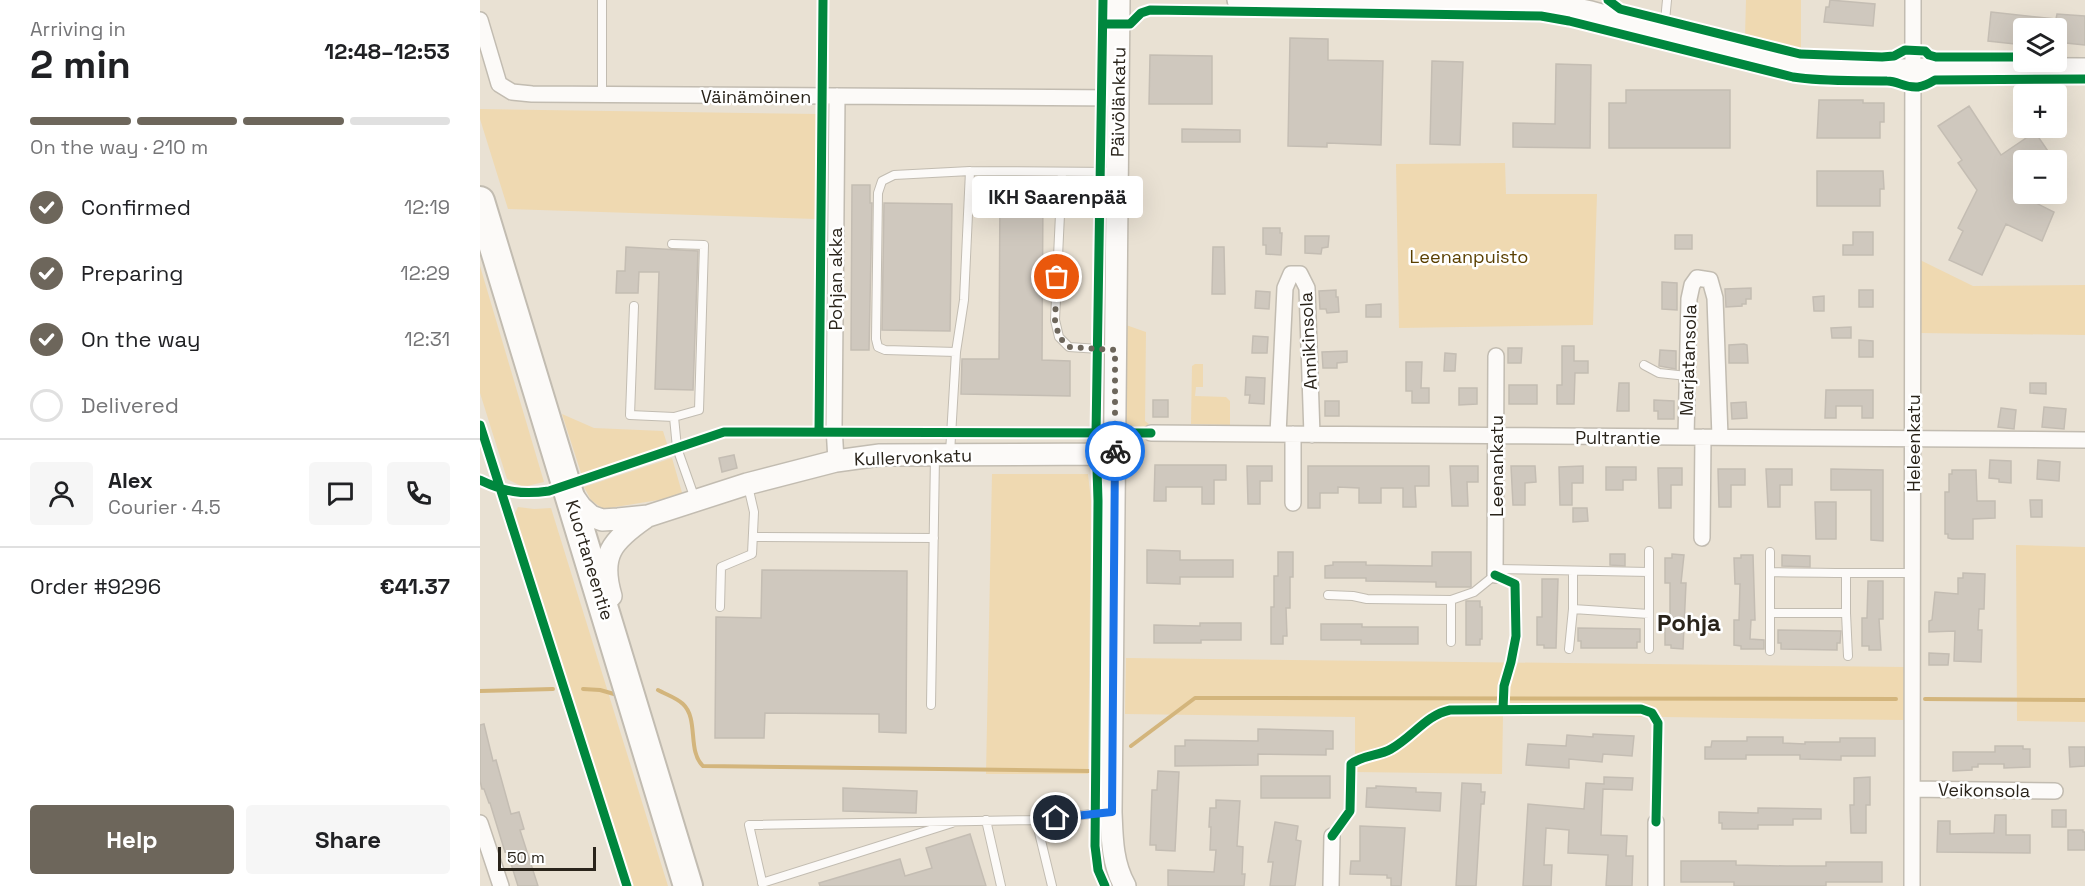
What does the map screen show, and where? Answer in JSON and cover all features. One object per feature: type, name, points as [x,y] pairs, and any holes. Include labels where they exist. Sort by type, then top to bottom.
[{"type":"highway","name":"Kuortaneentie","points":[[480,201],[688,886]]},
{"type":"street","name":"Päivölänkatu","points":[[1119,0],[1112,812],[1114,852],[1125,886]]},
{"type":"street","points":[[1238,0],[1591,6],[1664,33],[1754,57],[1813,69],[2085,69]]},
{"type":"street","name":"Heleenkatu","points":[[1912,886],[1913,0]]},
{"type":"street","name":"Väinämöinen","points":[[480,20],[499,84],[512,92],[602,95],[1118,98]]},
{"type":"street","name":"Pohjan akka","points":[[836,461],[837,96]]},
{"type":"street","name":"Annikinsola","points":[[1293,503],[1285,434],[1285,288],[1291,274],[1300,274],[1307,288],[1312,435]]},
{"type":"street","name":"Marjatansola","points":[[1686,437],[1689,299],[1692,285],[1697,278],[1710,280],[1715,298],[1720,437]]},
{"type":"street","name":"Leenankatu","points":[[1495,572],[1496,356]]},
{"type":"street","name":"Pultrantie","points":[[1151,433],[2085,440]]},
{"type":"street","name":"Marjatansola","points":[[1702,538],[1703,437]]},
{"type":"street","name":"Kullervonkatu","points":[[569,491],[591,516],[602,520],[648,516],[747,484],[836,461],[880,455],[1115,454]]},
{"type":"street","name":"Kullervonkatu","points":[[615,643],[617,618],[606,576],[607,561],[612,546],[624,532],[648,516]]},
{"type":"street","name":"Veikonsola","points":[[1912,789],[2055,791]]},
{"type":"street","points":[[1656,822],[1656,886]]},
{"type":"street","points":[[480,823],[501,886]]},
{"type":"street","points":[[1331,886],[1332,837]]},
{"type":"lane","points":[[602,0],[602,95]]},
{"type":"lane","points":[[1664,33],[1667,21],[1667,0]]},
{"type":"lane","points":[[956,352],[885,350],[878,347],[876,339],[878,193],[882,181],[894,175],[970,171],[1117,172]]},
{"type":"lane","points":[[931,705],[934,538],[942,454],[964,300],[970,171]]},
{"type":"lane","points":[[1062,172],[1055,320],[1059,337],[1069,347],[1115,350]]},
{"type":"lane","points":[[634,306],[630,416],[674,417],[699,410],[704,245],[672,244]]},
{"type":"lane","points":[[1644,365],[1659,373],[1687,376]]},
{"type":"lane","points":[[674,417],[677,448],[696,501]]},
{"type":"lane","points":[[720,607],[721,567],[752,554],[754,512],[747,484]]},
{"type":"lane","points":[[753,537],[934,538]]},
{"type":"lane","points":[[1649,550],[1649,649]]},
{"type":"lane","points":[[1770,552],[1770,651]]},
{"type":"lane","points":[[1569,649],[1573,609],[1573,571]]},
{"type":"lane","points":[[1329,595],[1366,599],[1451,600],[1474,592],[1495,572],[1649,572]]},
{"type":"lane","points":[[1770,572],[1913,573]]},
{"type":"lane","points":[[1846,573],[1848,656]]},
{"type":"lane","points":[[1451,600],[1451,642]]},
{"type":"lane","points":[[1573,609],[1649,614]]},
{"type":"lane","points":[[1770,613],[1846,613]]},
{"type":"lane","points":[[961,820],[763,884],[749,825],[961,820],[1036,820],[1112,812]]},
{"type":"lane","points":[[986,820],[1000,886]]},
{"type":"lane","points":[[1036,820],[1053,886]]},
{"type":"green space","points":[[1746,0],[1801,0],[1801,49],[1745,36]]},
{"type":"green space","points":[[480,109],[818,114],[816,219],[508,209],[480,119]]},
{"type":"green space","name":"Leenanpuisto","points":[[1505,163],[1506,194],[1597,194],[1593,325],[1399,328],[1396,164]]},
{"type":"green space","points":[[1918,259],[1973,286],[2085,285],[2085,335],[1919,333]]},
{"type":"green space","points":[[480,266],[544,482],[523,487],[507,479],[480,393]]},
{"type":"green space","points":[[1126,325],[1146,332],[1145,421],[1149,424],[1138,429],[1125,429]]},
{"type":"green space","points":[[1203,364],[1203,387],[1196,387],[1195,396],[1226,397],[1230,401],[1230,425],[1191,424],[1192,366]]},
{"type":"green space","points":[[562,414],[594,428],[663,431],[668,447],[582,476]]},
{"type":"green space","points":[[672,458],[683,496],[603,509],[591,500],[584,487]]},
{"type":"green space","points":[[992,474],[1088,474],[1091,501],[1088,774],[986,774]]},
{"type":"green space","points":[[518,507],[551,508],[668,886],[630,886],[586,737],[514,515]]},
{"type":"green space","points":[[2016,545],[2085,547],[2085,722],[2017,721]]},
{"type":"green space","points":[[1126,658],[1904,667],[1904,720],[1503,715],[1502,774],[1355,772],[1355,717],[1125,714]]},
{"type":"building","points":[[1830,0],[1875,4],[1873,26],[1824,22],[1826,7],[1829,7]]},
{"type":"building","points":[[1991,12],[2047,18],[2013,18],[2013,44],[1988,41]]},
{"type":"building","points":[[2057,14],[2085,16],[2085,45],[2067,43],[2067,18],[2056,18]]},
{"type":"building","points":[[1290,38],[1328,39],[1328,60],[1383,61],[1381,145],[1327,143],[1327,147],[1288,146]]},
{"type":"building","points":[[1150,55],[1212,56],[1212,104],[1149,104]]},
{"type":"building","points":[[1432,61],[1463,62],[1460,145],[1430,144]]},
{"type":"building","points":[[1556,64],[1591,65],[1590,148],[1513,147],[1513,123],[1555,124]]},
{"type":"building","points":[[1626,90],[1730,90],[1730,148],[1609,148],[1609,103],[1626,103]]},
{"type":"building","points":[[1819,100],[1863,100],[1863,103],[1884,103],[1884,122],[1880,122],[1880,138],[1817,138]]},
{"type":"building","points":[[1969,106],[2001,155],[2026,138],[2039,138],[2047,150],[2013,150],[2013,204],[2038,204],[2054,212],[2042,241],[2006,224],[1982,275],[1949,260],[1963,231],[1958,228],[1977,190],[1958,163],[1962,160],[1938,126]]},
{"type":"building","points":[[1182,129],[1240,130],[1240,142],[1182,142]]},
{"type":"building","points":[[1817,171],[1883,171],[1884,189],[1880,189],[1880,206],[1817,206]]},
{"type":"building","points":[[852,185],[870,185],[870,203],[872,203],[869,350],[851,350]]},
{"type":"building","points":[[1000,191],[1043,191],[1042,360],[1070,361],[1070,396],[961,394],[962,359],[999,359]]},
{"type":"building","points":[[884,203],[952,204],[950,331],[882,330]]},
{"type":"building","points":[[1263,228],[1280,228],[1280,233],[1282,233],[1281,255],[1266,254],[1266,245],[1263,245]]},
{"type":"building","points":[[1853,232],[1873,232],[1873,255],[1843,255],[1843,245],[1853,245]]},
{"type":"building","points":[[1675,235],[1692,235],[1692,249],[1675,249]]},
{"type":"building","points":[[1305,236],[1329,236],[1328,247],[1322,248],[1321,254],[1305,253]]},
{"type":"building","points":[[626,247],[698,251],[693,390],[655,389],[659,272],[639,272],[638,293],[616,293],[617,271],[625,271]]},
{"type":"building","points":[[1213,247],[1224,247],[1225,294],[1212,294]]},
{"type":"building","points":[[1662,282],[1677,283],[1677,310],[1662,309]]},
{"type":"building","points":[[1751,288],[1751,299],[1746,299],[1746,304],[1726,307],[1725,289]]},
{"type":"building","points":[[1336,290],[1339,312],[1327,313],[1326,309],[1320,309],[1319,291]]},
{"type":"building","points":[[1859,290],[1873,290],[1873,307],[1859,307]]},
{"type":"building","points":[[1256,291],[1270,292],[1269,309],[1255,308]]},
{"type":"building","points":[[1824,296],[1824,311],[1814,311],[1813,297]]},
{"type":"building","points":[[1381,304],[1381,317],[1366,317],[1366,305]]},
{"type":"building","points":[[1851,327],[1851,338],[1832,338],[1831,328]]},
{"type":"building","points":[[1253,336],[1268,337],[1267,353],[1252,353]]},
{"type":"building","points":[[1859,340],[1873,341],[1873,357],[1859,357]]},
{"type":"building","points":[[1729,345],[1747,345],[1748,363],[1729,363]]},
{"type":"building","points":[[1562,346],[1574,346],[1574,361],[1588,361],[1588,373],[1575,373],[1574,404],[1557,404],[1557,385],[1562,385]]},
{"type":"building","points":[[1508,348],[1522,348],[1521,363],[1508,363]]},
{"type":"building","points":[[1660,350],[1676,351],[1676,369],[1659,366]]},
{"type":"building","points":[[1347,351],[1347,362],[1337,363],[1337,368],[1323,368],[1322,352]]},
{"type":"building","points":[[1445,353],[1456,354],[1455,371],[1444,371]]},
{"type":"building","points":[[1406,362],[1422,362],[1421,388],[1429,388],[1429,403],[1412,403],[1412,391],[1406,391]]},
{"type":"building","points":[[1246,377],[1265,378],[1264,404],[1249,403],[1250,395],[1245,395]]},
{"type":"building","points":[[1619,383],[1629,383],[1629,411],[1617,411]]},
{"type":"building","points":[[2030,383],[2046,383],[2046,394],[2030,393]]},
{"type":"building","points":[[1509,385],[1537,385],[1537,404],[1509,404]]},
{"type":"building","points":[[1459,388],[1477,388],[1477,404],[1459,405]]},
{"type":"building","points":[[1826,390],[1873,390],[1873,418],[1862,418],[1862,406],[1836,406],[1836,418],[1825,418]]},
{"type":"building","points":[[1153,400],[1168,400],[1168,417],[1153,417]]},
{"type":"building","points":[[1654,400],[1674,401],[1674,419],[1658,419],[1658,411],[1654,411]]},
{"type":"building","points":[[1325,401],[1339,401],[1339,416],[1325,416]]},
{"type":"building","points":[[1746,402],[1747,418],[1732,419],[1731,403]]},
{"type":"building","points":[[2044,407],[2066,409],[2064,429],[2042,427]]},
{"type":"building","points":[[2001,408],[2016,410],[2014,429],[1998,427]]},
{"type":"building","points":[[734,455],[737,468],[722,472],[719,458]]},
{"type":"building","points":[[1990,460],[2011,461],[2011,483],[1989,478]]},
{"type":"building","points":[[2038,460],[2060,462],[2059,481],[2037,479]]},
{"type":"building","points":[[1155,465],[1226,465],[1226,480],[1214,480],[1214,504],[1202,504],[1202,487],[1166,487],[1166,501],[1154,501]]},
{"type":"building","points":[[1247,466],[1272,466],[1272,481],[1260,481],[1260,504],[1248,504]]},
{"type":"building","points":[[1308,466],[1429,466],[1429,486],[1415,486],[1416,507],[1403,507],[1403,488],[1381,488],[1381,503],[1359,503],[1359,488],[1338,487],[1338,493],[1320,493],[1320,508],[1308,508]]},
{"type":"building","points":[[1450,466],[1478,466],[1478,482],[1467,482],[1468,506],[1452,506]]},
{"type":"building","points":[[1511,466],[1535,466],[1536,482],[1525,483],[1525,505],[1513,505]]},
{"type":"building","points":[[1583,466],[1583,483],[1572,483],[1572,505],[1560,505],[1559,467]]},
{"type":"building","points":[[1606,467],[1636,467],[1636,480],[1623,480],[1623,490],[1606,490]]},
{"type":"building","points":[[1658,468],[1682,468],[1682,485],[1671,485],[1671,508],[1659,508]]},
{"type":"building","points":[[1718,469],[1745,469],[1745,485],[1731,485],[1731,507],[1719,507]]},
{"type":"building","points":[[1766,469],[1792,469],[1792,485],[1780,485],[1780,507],[1768,507]]},
{"type":"building","points":[[1831,469],[1883,470],[1883,541],[1871,540],[1871,490],[1831,490]]},
{"type":"building","points":[[1952,470],[1976,470],[1977,501],[1995,501],[1995,518],[1973,519],[1973,539],[1952,539],[1945,534],[1945,492],[1949,492],[1949,474],[1952,474]]},
{"type":"building","points":[[2030,500],[2042,500],[2042,517],[2031,517]]},
{"type":"building","points":[[1815,502],[1836,502],[1836,539],[1816,539]]},
{"type":"building","points":[[1573,508],[1587,508],[1588,521],[1573,522]]},
{"type":"building","points":[[1147,550],[1180,551],[1180,560],[1233,560],[1233,577],[1180,577],[1180,584],[1147,583]]},
{"type":"building","points":[[1278,552],[1293,552],[1293,577],[1290,577],[1290,608],[1286,608],[1287,636],[1283,636],[1283,644],[1271,644],[1271,607],[1274,607],[1274,576],[1278,576]]},
{"type":"building","points":[[1432,552],[1471,552],[1471,587],[1436,587],[1436,582],[1325,578],[1325,566],[1333,565],[1333,562],[1432,566]]},
{"type":"building","points":[[1610,554],[1625,554],[1625,566],[1610,565]]},
{"type":"building","points":[[1672,554],[1684,555],[1681,583],[1686,583],[1683,649],[1665,645],[1665,619],[1670,619],[1670,583],[1665,583],[1665,558],[1672,558]]},
{"type":"building","points":[[1741,555],[1753,555],[1755,620],[1751,620],[1750,639],[1764,640],[1764,649],[1741,649],[1741,646],[1734,645],[1734,620],[1739,620],[1740,584],[1735,584],[1734,558],[1741,558]]},
{"type":"building","points":[[1782,555],[1810,556],[1810,567],[1782,566]]},
{"type":"building","points":[[762,570],[907,571],[906,733],[879,732],[879,714],[765,713],[764,738],[715,738],[716,617],[761,618]]},
{"type":"building","points":[[1963,573],[1985,574],[1984,609],[1979,609],[1978,630],[1982,630],[1981,662],[1954,661],[1955,631],[1929,632],[1935,592],[1958,594],[1958,578],[1963,578]]},
{"type":"building","points":[[1542,579],[1558,579],[1556,648],[1544,648],[1544,645],[1537,645],[1537,617],[1542,617]]},
{"type":"building","points":[[1868,581],[1883,581],[1883,619],[1879,619],[1881,650],[1869,650],[1869,646],[1862,646],[1862,618],[1867,618]]},
{"type":"building","points":[[1466,601],[1480,601],[1480,607],[1482,607],[1480,645],[1466,645]]},
{"type":"building","points":[[1200,623],[1241,623],[1241,640],[1154,643],[1154,625],[1200,626]]},
{"type":"building","points":[[1321,624],[1418,627],[1418,644],[1361,644],[1361,640],[1321,640]]},
{"type":"building","points":[[1578,628],[1640,629],[1640,642],[1637,642],[1637,648],[1581,648],[1581,641],[1578,641]]},
{"type":"building","points":[[1778,630],[1841,631],[1840,643],[1837,643],[1837,650],[1781,649],[1781,643],[1778,643]]},
{"type":"building","points":[[1929,653],[1949,654],[1948,665],[1929,665]]},
{"type":"building","points":[[484,724],[493,761],[496,760],[511,814],[519,812],[524,829],[520,830],[538,886],[518,886],[490,803],[482,789],[480,725]]},
{"type":"building","points":[[1258,729],[1333,731],[1333,749],[1326,749],[1326,755],[1258,754],[1258,765],[1175,766],[1175,746],[1185,746],[1185,740],[1258,741]]},
{"type":"building","points":[[1593,734],[1634,736],[1632,756],[1603,754],[1602,762],[1569,759],[1569,768],[1526,765],[1528,744],[1566,746],[1567,735],[1593,737]]},
{"type":"building","points":[[1747,737],[1783,737],[1783,743],[1805,744],[1805,742],[1840,742],[1840,738],[1875,738],[1875,756],[1841,756],[1841,760],[1800,759],[1800,755],[1746,755],[1746,759],[1705,759],[1705,747],[1711,747],[1712,741],[1747,741]]},
{"type":"building","points":[[1995,746],[2023,746],[2023,749],[2030,749],[2030,767],[2004,768],[2004,764],[1978,764],[1978,767],[1972,767],[1972,770],[1953,771],[1953,752],[1995,752]]},
{"type":"building","points":[[2069,747],[2085,747],[2085,766],[2070,767]]},
{"type":"building","points":[[1158,771],[1179,772],[1175,851],[1156,850],[1156,845],[1150,845],[1152,790],[1157,790]]},
{"type":"building","points":[[1261,776],[1330,776],[1330,798],[1261,798]]},
{"type":"building","points":[[1604,777],[1633,778],[1632,790],[1603,789],[1601,835],[1627,836],[1626,856],[1633,856],[1632,886],[1606,886],[1608,855],[1568,853],[1569,830],[1546,828],[1544,865],[1552,865],[1551,886],[1523,886],[1528,804],[1584,809],[1586,783],[1604,784]]},
{"type":"building","points":[[1870,777],[1870,805],[1866,805],[1866,833],[1851,833],[1850,805],[1854,805],[1854,778]]},
{"type":"building","points":[[1462,783],[1481,784],[1481,792],[1485,792],[1484,804],[1481,804],[1476,886],[1456,886]]},
{"type":"building","points":[[1376,786],[1416,788],[1416,792],[1441,793],[1440,811],[1366,807],[1367,788],[1376,788]]},
{"type":"building","points":[[843,788],[917,791],[916,813],[843,811]]},
{"type":"building","points":[[1216,800],[1240,801],[1237,846],[1243,847],[1244,886],[1168,886],[1168,870],[1214,872],[1216,850],[1210,850],[1211,827],[1209,827],[1210,808],[1216,808]]},
{"type":"building","points":[[1758,808],[1821,809],[1821,819],[1793,819],[1793,825],[1758,825],[1758,829],[1722,829],[1722,823],[1719,823],[1719,812],[1758,813]]},
{"type":"building","points":[[2052,810],[2066,810],[2066,827],[2052,827]]},
{"type":"building","points":[[1995,815],[2006,815],[2006,835],[2030,835],[2030,853],[1937,852],[1938,821],[1950,821],[1950,834],[1994,833]]},
{"type":"building","points":[[1275,822],[1298,826],[1296,840],[1301,841],[1295,886],[1270,886],[1273,862],[1268,862]]},
{"type":"building","points":[[1360,826],[1405,828],[1401,886],[1391,886],[1391,878],[1387,878],[1387,875],[1350,874],[1351,861],[1360,861]]},
{"type":"building","points":[[2068,830],[2085,832],[2085,850],[2068,850]]},
{"type":"building","points":[[970,834],[986,886],[820,886],[819,883],[900,859],[905,876],[932,868],[926,848]]},
{"type":"building","points":[[1681,861],[1736,861],[1736,865],[1786,866],[1826,866],[1826,862],[1882,862],[1882,882],[1826,882],[1826,886],[1734,886],[1734,882],[1681,882]]},
{"type":"waterway","points":[[480,691],[553,689]]},
{"type":"waterway","points":[[583,689],[614,694]]},
{"type":"waterway","points":[[658,690],[674,698],[688,710],[695,752],[703,766],[1089,771]]},
{"type":"waterway","points":[[1131,746],[1195,698],[1896,699]]},
{"type":"waterway","points":[[1925,699],[2085,700]]},
{"type":"cycle path","points":[[819,432],[823,0]]},
{"type":"cycle path","points":[[1103,0],[1096,434],[1098,501],[1095,846],[1098,870],[1105,886]]},
{"type":"cycle path","points":[[1608,0],[1620,9],[1800,54],[1882,57],[1894,56],[1905,50],[1925,51],[1936,57],[2013,57]]},
{"type":"cycle path","points":[[1103,24],[1130,24],[1141,13],[1150,10],[1541,16],[1805,79],[1891,81],[1913,87],[1935,80],[2085,79]]},
{"type":"cycle path","points":[[480,425],[627,886]]},
{"type":"cycle path","points":[[480,480],[514,492],[549,491],[724,432],[1151,433]]},
{"type":"cycle path","points":[[1495,575],[1515,584],[1516,636],[1504,686],[1503,709]]},
{"type":"cycle path","points":[[1332,836],[1350,811],[1351,764],[1391,749],[1427,721],[1450,710],[1641,709],[1652,713],[1658,723],[1656,822]]},
{"type":"way so far","points":[[1057,277],[1055,320],[1059,337],[1069,347],[1115,350],[1115,451]]},
{"type":"place","name":"IKH Saarenpää","points":[[1057,277]]},
{"type":"district","name":"Pohja","points":[[1689,622]]},
{"type":"route","points":[[1056,818],[1095,812],[1112,812],[1115,451]]}]
